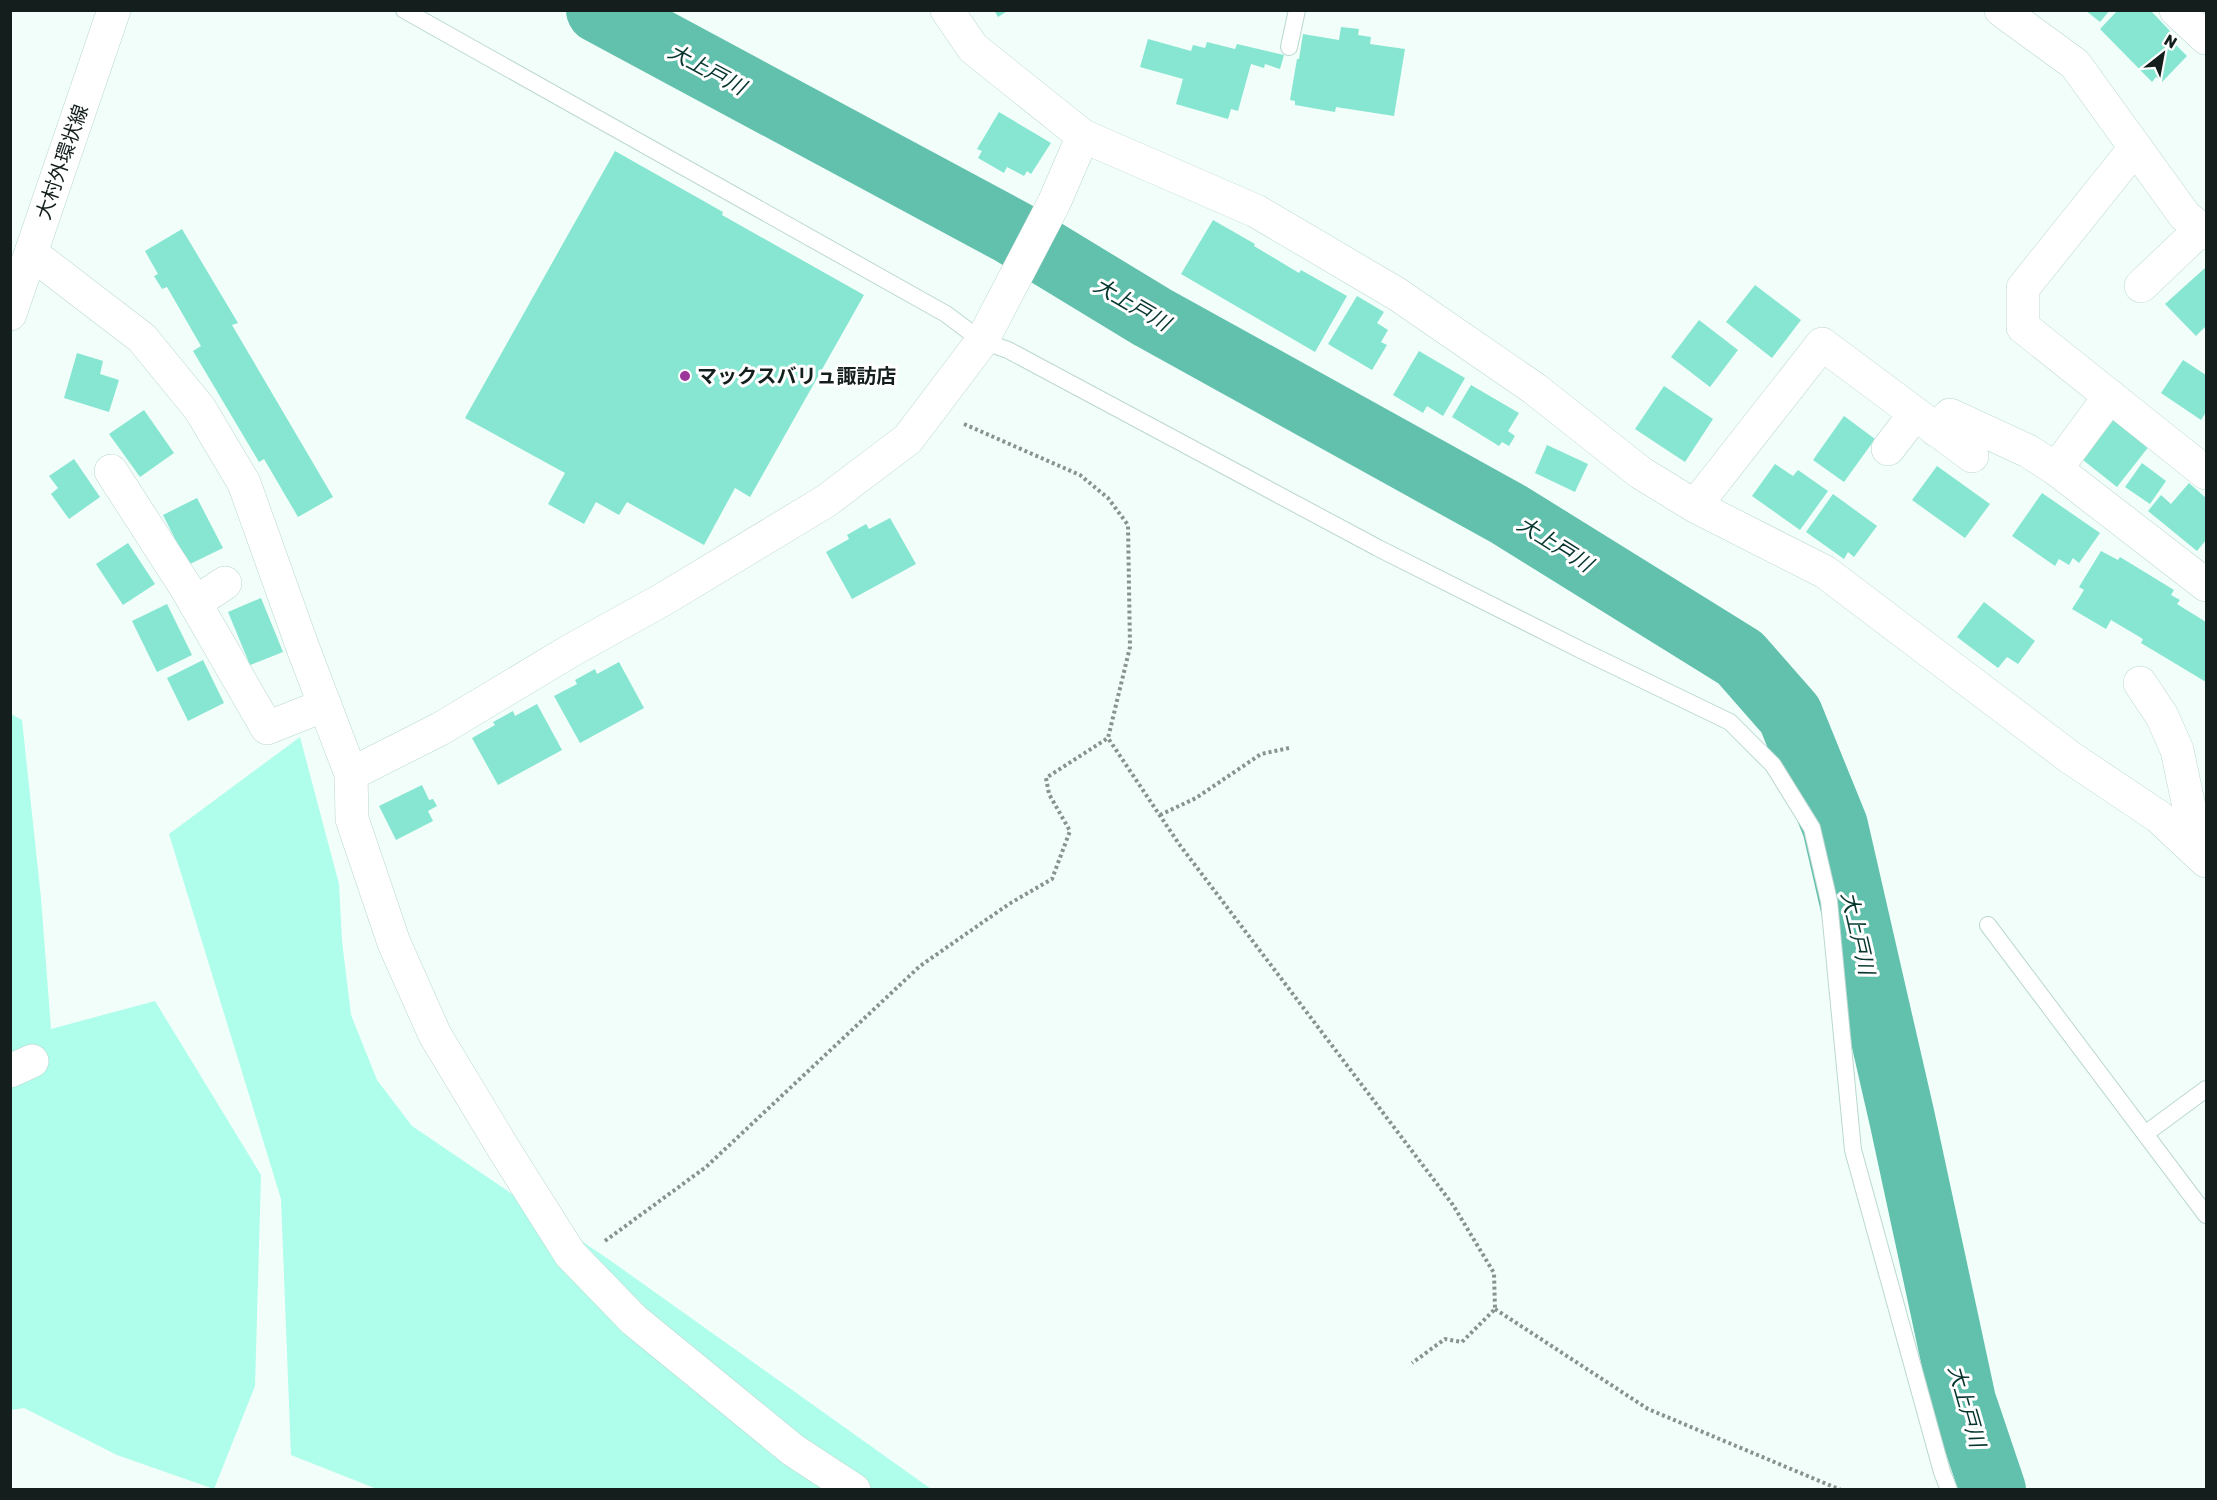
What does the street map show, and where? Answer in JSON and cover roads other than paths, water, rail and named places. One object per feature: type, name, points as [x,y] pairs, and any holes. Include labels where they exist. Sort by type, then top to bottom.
[{"type":"street","name":"大村外環状線","points":[[10,314],[114,10]]},
{"type":"street","points":[[947,10],[973,48],[1083,136],[1256,212],[1397,294],[1535,388],[1641,473],[1695,506],[1826,572],[2071,758],[2159,817],[2203,857]]},
{"type":"street","points":[[2001,10],[2075,64],[2185,216],[2204,231],[2141,286]]},
{"type":"street","points":[[2176,10],[2206,38]]},
{"type":"street","points":[[351,774],[440,729],[570,651],[662,600],[826,501],[908,439],[982,341],[1054,203],[1083,136]]},
{"type":"street","points":[[2135,148],[2023,288],[2023,327],[2206,473]]},
{"type":"street","points":[[31,253],[142,338],[200,409],[244,483],[351,774],[352,819],[394,943],[435,1035],[570,1254],[634,1320],[793,1450],[854,1490]]},
{"type":"street","points":[[1695,506],[1822,344],[1972,456]]},
{"type":"street","points":[[2056,470],[2110,396]]},
{"type":"street","points":[[1888,449],[1925,422],[1950,415],[2028,451],[2206,585]]},
{"type":"street","points":[[111,471],[195,603],[267,728],[325,705]]},
{"type":"street","points":[[195,603],[225,583]]},
{"type":"street","points":[[2140,683],[2162,716],[2177,750],[2203,857]]},
{"type":"lane","points":[[404,10],[946,314],[982,341],[1008,350],[1378,548],[1730,722],[1773,765],[1812,828],[1829,901],[1853,1150],[1942,1472],[1949,1490]]},
{"type":"lane","points":[[1289,47],[1297,10]]},
{"type":"lane","points":[[1988,925],[2206,1215]]},
{"type":"lane","points":[[2145,1134],[2206,1089]]},
{"type":"waterway","name":"大上戸川","points":[[599,10],[1012,232],[1152,317],[1508,514],[1740,658],[1790,715],[1835,826],[1902,1118],[1963,1401],[1993,1490]]},
{"type":"place","name":"マックスバリュ諏訪店","points":[[685,376]]}]
